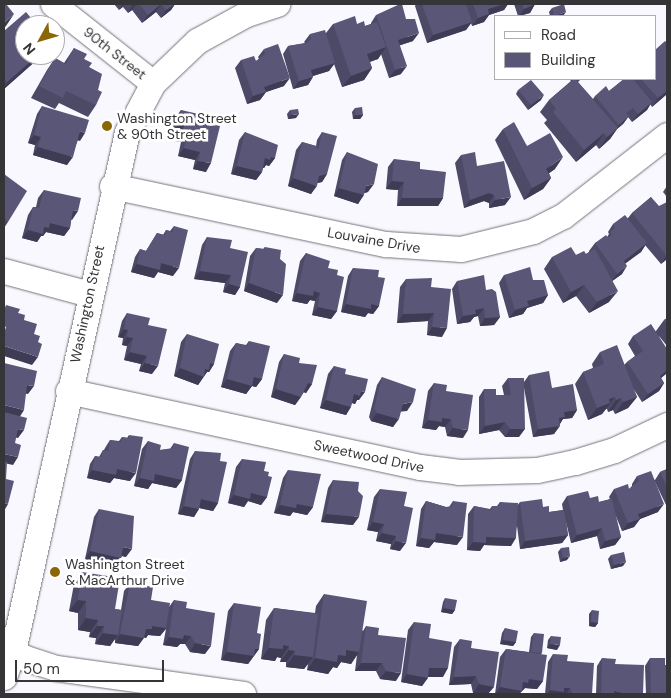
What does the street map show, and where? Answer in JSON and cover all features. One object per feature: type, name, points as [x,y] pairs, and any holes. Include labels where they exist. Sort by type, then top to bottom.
[{"type":"street","name":"90th Street","points":[[54,4],[153,83]]},
{"type":"street","name":"Washington Street","points":[[4,677],[8,645],[68,391],[112,186],[127,132],[153,83],[197,41],[246,14],[277,4]]},
{"type":"street","name":"Louvaine Drive","points":[[112,186],[386,244],[461,249],[533,231],[563,216],[667,135]]},
{"type":"street","points":[[4,271],[89,294]]},
{"type":"street","name":"Sweetwood Drive","points":[[68,391],[420,467],[458,472],[537,470],[576,462],[614,450],[667,425]]},
{"type":"street","points":[[8,645],[56,668],[153,688],[243,694]]},
{"type":"building","points":[[4,4],[14,14],[4,23]]},
{"type":"building","points":[[139,4],[161,4],[148,15]]},
{"type":"building","points":[[161,4],[175,4],[166,10]]},
{"type":"building","points":[[402,4],[406,19],[415,19],[419,33],[398,40],[407,66],[395,70],[376,15]]},
{"type":"building","points":[[422,4],[466,4],[472,22],[433,35]]},
{"type":"building","points":[[473,4],[504,4],[488,9],[489,14],[478,18]]},
{"type":"building","points":[[522,4],[535,4],[524,9]]},
{"type":"building","points":[[564,4],[566,12],[554,15],[552,8]]},
{"type":"building","points":[[355,16],[357,24],[364,21],[365,26],[377,22],[386,47],[367,54],[372,68],[351,76],[333,24]]},
{"type":"building","points":[[15,22],[15,65],[27,65],[7,82],[4,78],[4,31]]},
{"type":"building","points":[[325,30],[335,63],[311,70],[313,77],[299,81],[288,46],[307,43],[311,39],[310,34]]},
{"type":"building","points":[[665,41],[667,43],[667,91],[658,98],[642,80],[656,80],[656,49]]},
{"type":"building","points":[[278,44],[290,78],[264,87],[266,92],[253,96],[241,60],[254,56],[256,61],[265,54],[264,49]]},
{"type":"building","points":[[74,48],[87,54],[84,59],[92,63],[89,67],[102,74],[98,90],[102,92],[96,105],[66,91],[63,98],[39,86],[51,65],[66,64]]},
{"type":"building","points":[[531,80],[544,95],[531,105],[518,90]]},
{"type":"building","points":[[573,80],[576,80],[618,128],[607,137],[604,133],[584,150],[553,112],[556,109],[549,100]]},
{"type":"building","points":[[623,80],[634,80],[652,102],[638,114],[633,108],[626,113],[629,116],[619,125],[595,96],[606,86],[609,91]]},
{"type":"building","points":[[42,106],[89,120],[85,133],[80,131],[73,157],[38,147],[41,137],[34,135]]},
{"type":"building","points":[[362,107],[363,115],[355,115],[355,108]]},
{"type":"building","points":[[298,109],[299,114],[291,115],[290,110]]},
{"type":"building","points":[[181,110],[203,115],[202,122],[220,126],[211,163],[198,161],[200,152],[184,148],[187,134],[182,133],[184,126],[178,125]]},
{"type":"building","points":[[514,122],[527,146],[550,133],[563,157],[546,169],[551,178],[532,188],[503,129]]},
{"type":"building","points":[[245,132],[278,145],[275,158],[271,157],[270,160],[265,158],[262,172],[237,166]]},
{"type":"building","points":[[322,132],[337,136],[327,174],[319,176],[317,186],[293,178],[302,142],[316,146],[318,150]]},
{"type":"building","points":[[347,152],[378,164],[374,184],[366,186],[364,195],[339,188]]},
{"type":"building","points":[[475,152],[477,166],[504,161],[511,197],[495,200],[494,195],[489,193],[470,200],[461,155]]},
{"type":"building","points":[[394,159],[420,162],[420,169],[446,172],[443,198],[402,198],[404,182],[392,181]]},
{"type":"building","points":[[4,174],[27,191],[8,222],[4,219]]},
{"type":"building","points":[[44,190],[81,198],[78,211],[73,210],[70,228],[50,223],[49,228],[44,227],[43,234],[28,230],[33,207],[39,208]]},
{"type":"building","points":[[651,197],[659,206],[667,202],[667,256],[632,213]]},
{"type":"building","points":[[625,215],[647,243],[624,261],[627,266],[617,274],[595,243],[606,235],[608,238],[612,235],[610,232],[615,228],[613,224]]},
{"type":"building","points":[[174,226],[188,230],[179,268],[161,263],[160,270],[137,264],[140,249],[146,251],[157,233],[165,235],[166,230],[173,232]]},
{"type":"building","points":[[207,237],[232,240],[230,248],[248,252],[240,287],[229,284],[231,275],[200,271]]},
{"type":"building","points":[[265,247],[281,250],[280,259],[286,264],[283,295],[249,283],[256,248],[264,249]]},
{"type":"building","points":[[571,247],[576,255],[584,251],[586,254],[595,249],[618,291],[597,302],[584,285],[571,292],[552,257]]},
{"type":"building","points":[[306,253],[330,261],[328,268],[338,270],[337,275],[344,277],[337,311],[318,307],[320,293],[314,291],[313,296],[297,293]]},
{"type":"building","points":[[530,267],[533,280],[544,280],[548,295],[527,301],[529,306],[515,310],[504,275]]},
{"type":"building","points":[[353,268],[379,270],[378,277],[385,278],[379,306],[371,304],[371,309],[346,304]]},
{"type":"building","points":[[484,275],[486,290],[492,289],[496,292],[500,317],[485,318],[484,308],[475,310],[476,314],[463,316],[457,281]]},
{"type":"building","points":[[432,278],[431,287],[451,289],[447,328],[432,327],[434,313],[403,314],[406,279]]},
{"type":"building","points":[[6,305],[20,309],[18,313],[25,315],[24,320],[37,324],[34,334],[40,336],[38,342],[42,344],[38,357],[4,346],[6,327],[4,326],[4,310]]},
{"type":"building","points":[[127,313],[150,318],[148,325],[167,329],[158,366],[145,363],[147,356],[130,352],[133,338],[127,337],[128,330],[124,329]]},
{"type":"building","points":[[651,324],[667,349],[667,370],[660,376],[664,383],[648,394],[627,362],[643,351],[633,336]]},
{"type":"building","points":[[187,334],[219,344],[214,364],[210,363],[209,370],[205,369],[204,377],[180,368]]},
{"type":"building","points":[[249,341],[270,346],[262,379],[254,377],[252,386],[227,379],[236,343],[247,346]]},
{"type":"building","points":[[617,345],[637,397],[623,402],[621,398],[616,400],[615,397],[609,399],[610,403],[597,408],[583,372],[604,364],[600,352]]},
{"type":"building","points":[[284,354],[300,358],[299,363],[317,365],[312,384],[308,383],[301,397],[276,389]]},
{"type":"building","points":[[4,363],[37,371],[34,386],[27,385],[24,410],[4,405]]},
{"type":"building","points":[[334,366],[346,369],[345,374],[368,379],[365,392],[361,391],[360,396],[354,394],[351,407],[326,400]]},
{"type":"building","points":[[549,371],[552,388],[573,384],[577,410],[564,412],[565,417],[559,418],[560,426],[538,429],[529,375]]},
{"type":"building","points":[[382,377],[416,389],[413,402],[403,404],[399,419],[377,413],[374,409]]},
{"type":"building","points":[[508,378],[524,378],[525,429],[510,429],[505,422],[485,426],[484,389],[496,389],[496,395],[511,395]]},
{"type":"building","points":[[434,383],[447,385],[446,391],[473,395],[468,430],[453,428],[451,419],[442,418],[442,422],[428,420]]},
{"type":"building","points":[[4,412],[27,418],[24,430],[18,429],[15,443],[21,445],[18,457],[4,454]]},
{"type":"building","points":[[129,435],[143,437],[136,473],[117,469],[116,475],[92,470],[95,456],[101,457],[103,450],[108,451],[110,440],[121,442],[122,437],[129,438]]},
{"type":"building","points":[[148,441],[161,445],[160,450],[173,448],[174,443],[189,447],[182,480],[155,474],[154,481],[140,478]]},
{"type":"building","points":[[195,451],[221,453],[220,461],[227,462],[218,503],[201,499],[199,509],[184,506]]},
{"type":"building","points":[[242,459],[266,462],[264,471],[269,472],[268,476],[272,477],[267,497],[251,493],[250,499],[234,495]]},
{"type":"building","points":[[4,461],[7,462],[6,479],[14,481],[8,504],[4,503]]},
{"type":"building","points":[[667,469],[667,487],[660,472]]},
{"type":"building","points":[[288,470],[321,474],[313,507],[297,504],[296,508],[280,505]]},
{"type":"building","points":[[651,471],[664,504],[638,514],[640,519],[628,523],[614,489],[628,484],[629,489],[639,481],[637,476]]},
{"type":"building","points":[[333,480],[359,482],[358,491],[363,496],[359,517],[326,514]]},
{"type":"building","points":[[380,489],[407,492],[404,506],[413,508],[406,543],[396,541],[396,536],[382,533],[384,524],[373,522]]},
{"type":"building","points":[[588,491],[590,498],[598,496],[599,502],[612,499],[621,537],[605,541],[602,528],[577,535],[567,496]]},
{"type":"building","points":[[542,499],[543,507],[549,506],[549,512],[564,510],[568,535],[525,541],[520,502]]},
{"type":"building","points":[[426,501],[446,507],[452,506],[453,501],[467,503],[463,537],[436,533],[435,540],[421,538]]},
{"type":"building","points":[[500,502],[518,503],[516,538],[486,537],[486,543],[473,542],[474,506],[492,510],[492,506],[499,506]]},
{"type":"building","points":[[99,509],[134,516],[132,549],[123,547],[121,558],[90,551]]},
{"type":"building","points":[[569,547],[570,556],[563,558],[561,548]]},
{"type":"building","points":[[624,552],[626,562],[614,565],[611,555]]},
{"type":"building","points":[[82,572],[120,578],[115,609],[122,610],[118,635],[103,633],[104,626],[97,626],[98,620],[86,618],[86,601],[78,600]]},
{"type":"building","points":[[130,583],[153,587],[151,600],[170,603],[166,628],[152,626],[152,629],[146,629],[144,638],[120,634]]},
{"type":"building","points":[[324,594],[367,601],[359,652],[346,650],[346,656],[338,655],[337,662],[315,658]]},
{"type":"building","points":[[445,598],[457,600],[455,610],[444,608]]},
{"type":"building","points":[[174,600],[187,602],[186,608],[215,613],[211,646],[195,643],[191,636],[184,635],[183,639],[169,637]]},
{"type":"building","points":[[234,603],[261,607],[257,633],[261,634],[259,649],[255,649],[254,656],[227,652]]},
{"type":"building","points":[[274,608],[318,614],[313,657],[294,655],[295,651],[289,650],[289,646],[283,645],[283,649],[269,648]]},
{"type":"building","points":[[592,610],[599,611],[598,623],[591,622]]},
{"type":"building","points":[[414,622],[431,624],[429,638],[452,642],[448,668],[429,668],[428,678],[407,674]]},
{"type":"building","points":[[366,626],[379,628],[378,635],[406,638],[401,673],[386,671],[382,663],[361,663]]},
{"type":"building","points":[[505,628],[518,631],[516,642],[503,640]]},
{"type":"building","points":[[534,633],[544,634],[542,653],[531,652]]},
{"type":"building","points":[[551,636],[561,637],[560,645],[550,644]]},
{"type":"building","points":[[460,639],[472,641],[471,648],[499,652],[494,687],[479,684],[476,676],[454,677]]},
{"type":"building","points":[[506,649],[547,655],[543,681],[529,679],[528,683],[523,682],[522,691],[500,687]]},
{"type":"building","points":[[553,654],[568,655],[567,661],[594,663],[592,694],[573,694],[570,688],[564,688],[564,692],[550,690]]},
{"type":"building","points":[[602,658],[616,659],[615,664],[644,665],[643,694],[627,694],[614,691],[614,694],[601,694]]},
{"type":"building","points":[[650,658],[665,658],[665,665],[667,665],[667,692],[665,694],[651,694]]},
{"type":"place","name":"Washington Street & 90th Street","points":[[107,126]]},
{"type":"place","name":"Washington Street & MacArthur Drive","points":[[55,572]]}]
